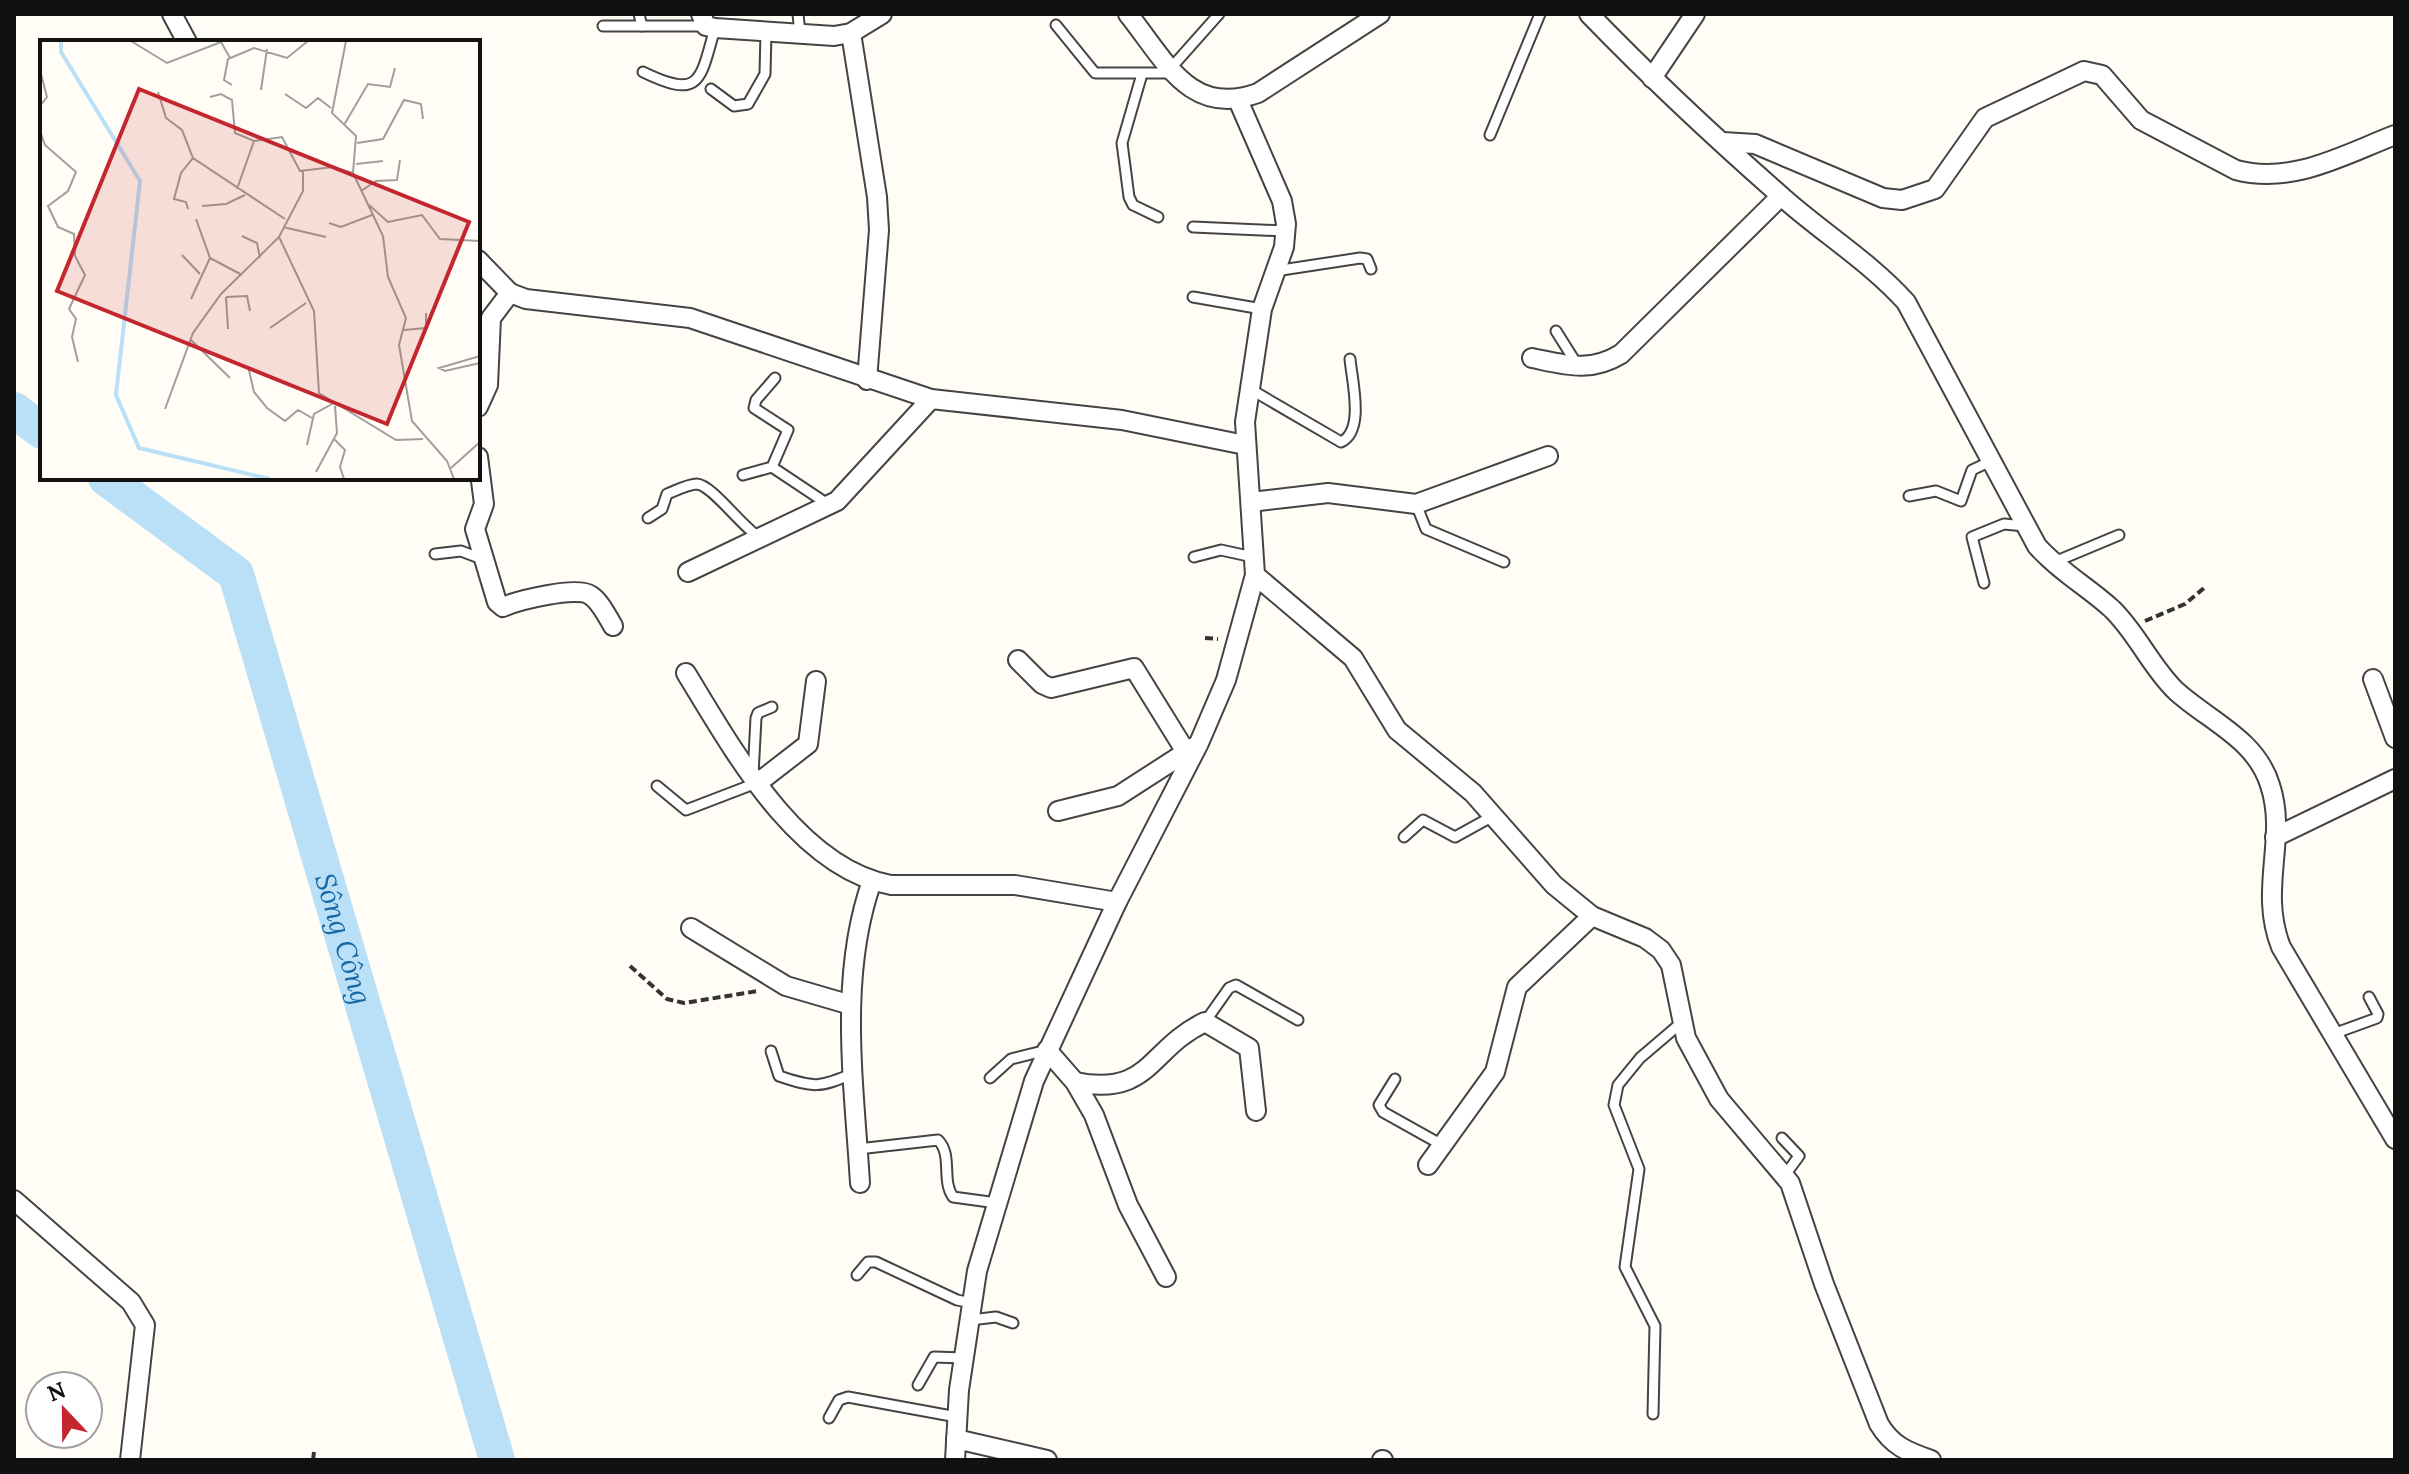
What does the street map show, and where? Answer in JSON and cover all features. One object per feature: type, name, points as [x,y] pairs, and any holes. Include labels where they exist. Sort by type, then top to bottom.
[{"type":"street","points":[[172,14],[186,40]]},
{"type":"street","points":[[707,23],[766,32],[851,33],[882,14]]},
{"type":"street","points":[[1128,14],[1173,70],[1198,94],[1220,101],[1238,100],[1258,93],[1380,14]]},
{"type":"street","points":[[1589,14],[1652,78],[1781,196],[1887,281],[1906,302],[2025,526],[2052,563],[2111,608],[2177,692],[2242,741],[2258,760],[2276,805],[2269,904],[2273,926],[2395,1139]]},
{"type":"street","points":[[1652,78],[1695,14]]},
{"type":"street","points":[[851,33],[877,197],[879,230],[867,380]]},
{"type":"street","points":[[1723,142],[1755,144],[1883,198],[1902,200],[1935,189],[1977,128],[1996,109],[2084,71],[2102,75],[2141,120],[2236,170],[2252,174],[2297,172],[2395,135]]},
{"type":"street","points":[[955,1460],[957,1417],[971,1312],[997,1203],[1034,1081],[1117,902],[1226,680],[1255,566],[1245,445],[1250,389],[1262,309],[1285,231],[1282,201],[1238,100]]},
{"type":"street","points":[[1532,358],[1580,368],[1603,365],[1621,354],[1781,196]]},
{"type":"street","points":[[480,262],[510,293],[526,299],[690,318],[931,399],[1122,420],[1245,445]]},
{"type":"street","points":[[480,401],[489,375],[491,318],[510,293]]},
{"type":"street","points":[[688,572],[829,505],[852,488],[931,399]]},
{"type":"street","points":[[1251,502],[1328,493],[1416,504],[1548,456]]},
{"type":"street","points":[[480,473],[484,504],[475,529],[497,602],[503,607],[581,591],[592,596],[613,626]]},
{"type":"street","points":[[1255,566],[1353,658],[1397,730],[1461,781],[1554,885],[1592,916],[1645,938],[1661,950],[1671,965],[1681,1023],[1727,1111],[1785,1175],[1797,1198],[1824,1284],[1879,1424],[1888,1439],[1902,1449],[1931,1460]]},
{"type":"street","points":[[1018,660],[1042,684],[1051,688],[1134,668],[1193,748]]},
{"type":"street","points":[[686,673],[756,778],[800,836],[816,849],[872,881],[1015,885],[1117,902]]},
{"type":"street","points":[[2373,679],[2395,738]]},
{"type":"street","points":[[756,778],[808,744],[816,681]]},
{"type":"street","points":[[1058,811],[1118,796],[1193,748]]},
{"type":"street","points":[[2275,837],[2395,779]]},
{"type":"street","points":[[860,1183],[851,1005],[862,916],[872,881]]},
{"type":"street","points":[[1428,1165],[1495,1072],[1517,987],[1592,916]]},
{"type":"street","points":[[691,928],[786,986],[851,1005]]},
{"type":"street","points":[[1075,1082],[1099,1087],[1135,1079],[1183,1032],[1205,1022],[1249,1048],[1256,1111]]},
{"type":"street","points":[[1047,1050],[1075,1082],[1094,1115],[1128,1205],[1166,1277]]},
{"type":"street","points":[[14,1200],[131,1302],[145,1325],[130,1460]]},
{"type":"street","points":[[956,1439],[1047,1460]]},
{"type":"lane","points":[[639,14],[642,26]]},
{"type":"lane","points":[[798,14],[800,34]]},
{"type":"lane","points":[[1056,25],[1095,73],[1142,74],[1173,70],[1219,14]]},
{"type":"lane","points":[[1490,135],[1540,14]]},
{"type":"lane","points":[[603,26],[707,23],[703,73],[693,83],[674,87],[643,72]]},
{"type":"lane","points":[[711,89],[734,106],[748,104],[765,74],[766,32]]},
{"type":"lane","points":[[1142,74],[1122,143],[1129,197],[1133,205],[1158,217]]},
{"type":"lane","points":[[1193,227],[1285,231]]},
{"type":"lane","points":[[1275,271],[1360,258],[1367,259],[1371,269]]},
{"type":"lane","points":[[1193,297],[1262,309]]},
{"type":"lane","points":[[1556,331],[1580,368]]},
{"type":"lane","points":[[1250,389],[1341,442],[1349,439],[1355,425],[1350,359]]},
{"type":"lane","points":[[772,467],[788,430],[754,408],[756,400],[775,378]]},
{"type":"lane","points":[[1909,496],[1936,491],[1961,501],[1972,470],[1991,461]]},
{"type":"lane","points":[[743,475],[772,467],[829,505]]},
{"type":"lane","points":[[648,518],[662,509],[667,494],[694,484],[707,487],[736,520],[760,538]]},
{"type":"lane","points":[[1416,504],[1426,529],[1504,562]]},
{"type":"lane","points":[[1984,583],[1972,537],[2004,524],[2025,526]]},
{"type":"lane","points":[[2052,563],[2119,535]]},
{"type":"lane","points":[[1194,557],[1221,550],[1255,566]]},
{"type":"lane","points":[[435,554],[472,552],[487,562]]},
{"type":"lane","points":[[657,786],[686,810],[756,778],[756,718],[758,713],[772,707]]},
{"type":"lane","points":[[1404,837],[1423,820],[1455,837],[1493,816]]},
{"type":"lane","points":[[1205,1022],[1229,988],[1236,985],[1298,1020]]},
{"type":"lane","points":[[2333,1034],[2377,1018],[2369,997]]},
{"type":"lane","points":[[1653,1414],[1655,1326],[1625,1267],[1639,1169],[1614,1105],[1618,1085],[1640,1058],[1681,1023]]},
{"type":"lane","points":[[990,1078],[1011,1059],[1047,1050]]},
{"type":"lane","points":[[771,1051],[779,1076],[810,1087],[823,1087],[854,1073]]},
{"type":"lane","points":[[1395,1079],[1379,1105],[1383,1112],[1442,1145]]},
{"type":"lane","points":[[1782,1138],[1799,1156],[1785,1175]]},
{"type":"lane","points":[[858,1149],[938,1140],[944,1145],[947,1184],[953,1197],[997,1203]]},
{"type":"lane","points":[[857,1275],[868,1262],[876,1262],[957,1300],[971,1312],[1013,1323]]},
{"type":"lane","points":[[918,1385],[934,1357],[964,1358]]},
{"type":"lane","points":[[829,1418],[839,1400],[848,1397],[957,1417]]},
{"type":"path","points":[[2128,628],[2185,604],[2204,588]]},
{"type":"path","points":[[630,966],[667,999],[684,1003],[786,986]]},
{"type":"path","points":[[313,1460],[314,1452]]},
{"type":"waterway","name":"Sông Công","points":[[14,410],[40,430]]},
{"type":"waterway","name":"Sông Công","points":[[109,480],[236,574],[497,1460]]}]
